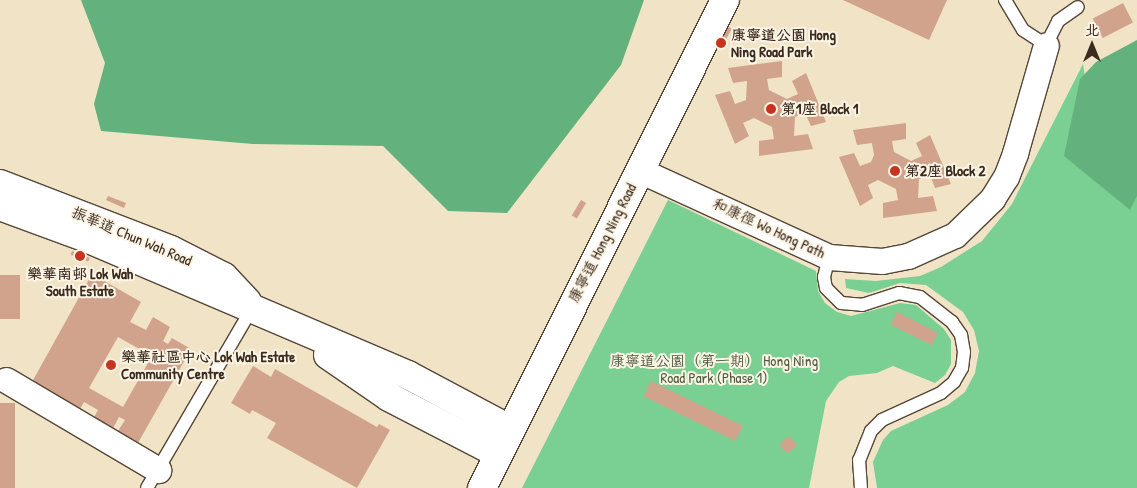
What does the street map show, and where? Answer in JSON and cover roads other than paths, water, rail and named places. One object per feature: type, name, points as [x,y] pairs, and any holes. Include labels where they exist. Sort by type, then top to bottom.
[{"type":"main road","name":"康寧道 Hong Ning Road","points":[[482,488],[497,453],[725,0]]},
{"type":"main road","name":"振華道 Chun Wah Road","points":[[0,184],[171,250],[224,277],[252,308]]},
{"type":"main road","name":"振華道 Chun Wah Road","points":[[0,206],[252,308],[284,324],[408,375],[509,429]]},
{"type":"main road","name":"振華道 Chun Wah Road","points":[[284,324],[389,397],[497,453]]},
{"type":"street","name":"和康徑 Wo Hong Path","points":[[639,170],[829,257],[882,261],[908,256],[940,244],[976,219],[1006,177],[1046,45]]},
{"type":"street","points":[[6,380],[153,479]]},
{"type":"lane","points":[[1005,0],[1023,30],[1046,45],[1058,21],[1078,7]]},
{"type":"lane","points":[[829,257],[824,277],[826,288],[841,303],[862,305],[899,293],[920,297],[952,322],[961,335],[964,352],[962,368],[954,382],[941,393],[896,411],[871,431],[859,460],[861,488]]},
{"type":"lane","points":[[153,479],[252,308]]},
{"type":"place","name":"康寧道公園 Hong Ning Road Park","points":[[721,43]]},
{"type":"place","name":"第1座 Block 1","points":[[771,109]]},
{"type":"place","name":"第2座 Block 2","points":[[895,171]]},
{"type":"place","name":"樂華南邨 Lok Wah South Estate","points":[[80,256]]},
{"type":"place","name":"樂華社區中心 Lok Wah Estate Community Centre","points":[[111,365]]},
{"type":"park label","name":"康寧道公園（第一期） Hong Ning Road Park (Phase 1)","points":[[714,368]]}]
